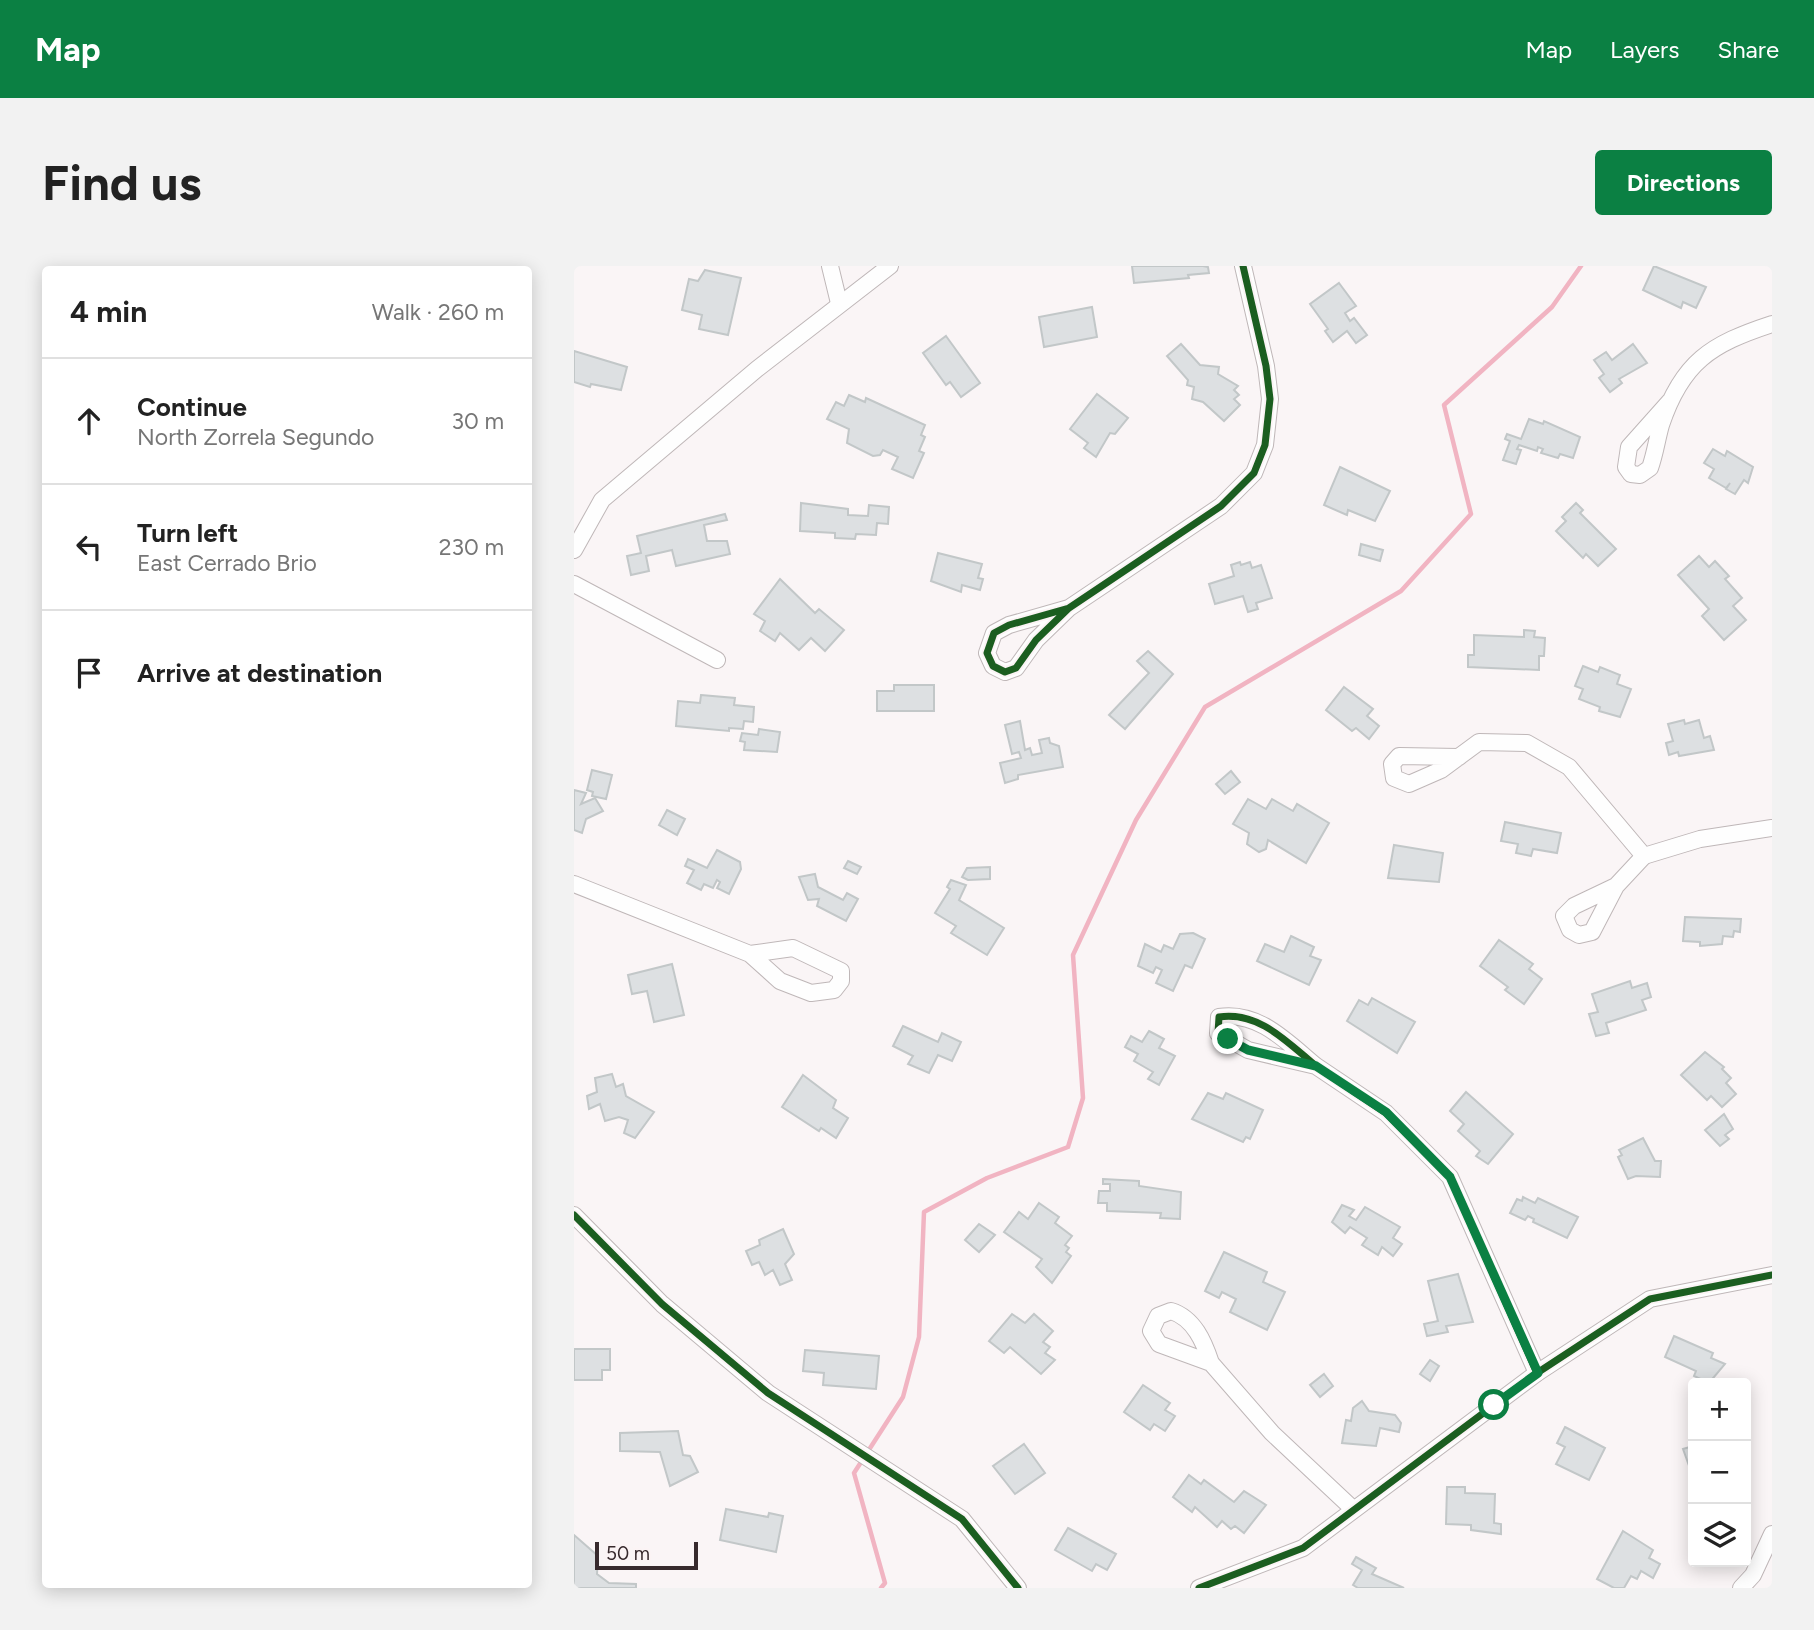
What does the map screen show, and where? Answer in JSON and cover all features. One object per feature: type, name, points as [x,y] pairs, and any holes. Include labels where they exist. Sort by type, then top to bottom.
[{"type":"street","points":[[830,266],[839,303]]},
{"type":"street","points":[[574,551],[602,500],[839,303],[890,266]]},
{"type":"street","points":[[1069,608],[996,632],[988,646],[993,666],[1005,672],[1016,668],[1036,640],[1069,608],[1221,506],[1246,484],[1261,460],[1270,413],[1269,383],[1243,266]]},
{"type":"street","points":[[1670,401],[1688,371],[1704,354],[1732,337],[1772,324]]},
{"type":"street","points":[[574,584],[717,660]]},
{"type":"street","points":[[1459,757],[1479,742],[1527,743],[1569,767],[1644,856]]},
{"type":"street","points":[[1616,886],[1644,856],[1700,839],[1772,828]]},
{"type":"street","points":[[574,884],[750,954],[780,982],[811,993],[834,990],[841,982],[841,971],[793,948],[750,954]]},
{"type":"street","points":[[1316,1066],[1248,1050],[1219,1033],[1219,1017],[1238,1014],[1271,1029],[1316,1066],[1386,1112],[1450,1177],[1538,1373]]},
{"type":"street","points":[[577,1219],[662,1304],[768,1393],[962,1518],[1018,1588]]},
{"type":"street","points":[[1199,1588],[1303,1548],[1538,1373],[1650,1299],[1772,1275]]},
{"type":"street","points":[[1212,1363],[1272,1433],[1353,1509]]},
{"type":"street","points":[[1741,1588],[1753,1575],[1772,1534]]},
{"type":"building","points":[[1132,266],[1203,266],[1208,267],[1209,273],[1188,275],[1189,278],[1134,283]]},
{"type":"building","points":[[1654,266],[1706,287],[1696,308],[1683,302],[1681,308],[1643,290]]},
{"type":"building","points":[[705,270],[741,278],[728,335],[699,329],[702,315],[682,310],[689,279],[698,281]]},
{"type":"building","points":[[1339,283],[1356,306],[1345,313],[1350,321],[1354,318],[1367,335],[1356,343],[1347,331],[1333,342],[1325,331],[1328,329],[1310,304]]},
{"type":"building","points":[[1092,307],[1097,337],[1044,347],[1039,317]]},
{"type":"building","points":[[946,336],[980,383],[961,397],[950,382],[946,385],[923,353]]},
{"type":"building","points":[[1181,344],[1200,365],[1219,367],[1218,374],[1238,386],[1234,390],[1239,395],[1234,399],[1240,405],[1224,421],[1203,402],[1192,399],[1194,387],[1187,385],[1188,380],[1167,356]]},
{"type":"building","points":[[1633,344],[1647,363],[1619,379],[1622,383],[1610,392],[1599,378],[1604,374],[1594,360],[1606,352],[1612,360]]},
{"type":"building","points":[[574,351],[627,367],[621,390],[591,384],[590,387],[574,382]]},
{"type":"building","points":[[1097,394],[1128,418],[1115,434],[1110,433],[1096,457],[1084,448],[1088,443],[1070,429]]},
{"type":"building","points":[[849,395],[865,402],[866,398],[925,425],[921,435],[925,437],[919,451],[924,453],[913,478],[892,469],[898,457],[883,450],[880,455],[873,456],[847,443],[849,429],[827,419],[836,402],[844,406]]},
{"type":"building","points":[[1529,419],[1543,424],[1544,421],[1580,437],[1573,458],[1560,454],[1558,458],[1541,453],[1543,449],[1538,447],[1537,451],[1519,445],[1517,449],[1521,450],[1516,464],[1503,460],[1510,441],[1505,439],[1507,434],[1521,439]]},
{"type":"building","points":[[1713,449],[1725,456],[1727,451],[1753,467],[1748,483],[1744,480],[1735,494],[1726,489],[1730,483],[1726,488],[1709,478],[1714,469],[1704,463]]},
{"type":"building","points":[[1340,467],[1390,491],[1375,521],[1348,510],[1347,515],[1324,505]]},
{"type":"building","points":[[801,503],[848,509],[848,515],[868,516],[869,505],[889,507],[888,524],[877,523],[876,535],[856,534],[855,539],[835,538],[835,533],[800,531]]},
{"type":"building","points":[[1576,503],[1583,510],[1580,513],[1616,549],[1598,566],[1586,554],[1583,558],[1556,531],[1566,521],[1562,517]]},
{"type":"building","points":[[725,514],[727,520],[704,525],[707,541],[727,541],[730,554],[676,566],[672,550],[646,556],[649,571],[631,575],[627,556],[641,553],[637,536]]},
{"type":"building","points":[[1361,544],[1383,550],[1380,561],[1359,555]]},
{"type":"building","points":[[938,553],[982,564],[978,578],[983,579],[980,590],[962,585],[961,592],[931,581]]},
{"type":"building","points":[[1699,556],[1709,567],[1715,561],[1729,576],[1725,579],[1742,598],[1733,606],[1746,620],[1724,640],[1702,616],[1709,609],[1678,575]]},
{"type":"building","points":[[1240,562],[1241,565],[1250,562],[1252,568],[1261,565],[1272,598],[1256,603],[1258,609],[1248,612],[1243,596],[1215,604],[1209,584],[1234,576],[1231,565]]},
{"type":"building","points":[[780,579],[815,613],[819,609],[844,630],[825,651],[811,638],[799,650],[780,633],[775,641],[760,631],[765,621],[754,614]]},
{"type":"building","points":[[1524,630],[1535,631],[1534,637],[1545,638],[1544,656],[1539,656],[1539,670],[1468,667],[1468,655],[1474,655],[1474,635],[1524,637]]},
{"type":"building","points":[[1148,651],[1173,674],[1125,729],[1109,715],[1149,673],[1137,661]]},
{"type":"building","points":[[1583,666],[1598,672],[1600,667],[1620,675],[1617,684],[1631,689],[1620,717],[1599,711],[1600,707],[1579,699],[1583,689],[1575,686]]},
{"type":"building","points":[[894,685],[934,685],[934,711],[877,711],[877,691],[894,691]]},
{"type":"building","points":[[1344,687],[1373,709],[1367,716],[1379,726],[1369,739],[1356,728],[1352,731],[1326,710]]},
{"type":"building","points":[[701,695],[735,698],[734,705],[754,707],[753,722],[744,721],[743,729],[729,728],[729,731],[676,726],[678,701],[700,703]]},
{"type":"building","points":[[1684,720],[1685,724],[1699,720],[1704,738],[1710,736],[1714,750],[1669,755],[1666,743],[1673,741],[1668,724]]},
{"type":"building","points":[[1020,721],[1025,750],[1030,748],[1032,755],[1042,753],[1039,740],[1049,738],[1050,743],[1059,746],[1063,767],[1018,775],[1018,779],[1005,783],[1000,763],[1021,758],[1019,752],[1012,754],[1005,725]]},
{"type":"building","points":[[759,729],[780,732],[777,752],[744,750],[745,742],[740,741],[742,733],[758,735]]},
{"type":"building","points":[[592,770],[612,775],[606,799],[592,796],[593,792],[587,790]]},
{"type":"building","points":[[1231,771],[1240,782],[1225,794],[1216,784]]},
{"type":"building","points":[[574,790],[586,793],[581,804],[595,798],[603,811],[586,819],[582,833],[574,830]]},
{"type":"building","points":[[1248,799],[1266,809],[1272,799],[1293,811],[1297,804],[1329,823],[1306,863],[1268,840],[1266,849],[1259,852],[1247,844],[1249,833],[1233,824]]},
{"type":"building","points":[[667,810],[685,819],[677,835],[659,825]]},
{"type":"building","points":[[1505,822],[1561,833],[1557,853],[1533,849],[1531,856],[1516,853],[1518,844],[1501,841]]},
{"type":"building","points":[[1394,845],[1443,853],[1439,882],[1388,878]]},
{"type":"building","points":[[717,850],[740,862],[741,869],[729,894],[717,888],[720,882],[717,880],[713,888],[704,884],[701,890],[687,883],[694,870],[685,866],[688,859],[707,868]]},
{"type":"building","points":[[848,861],[861,867],[857,874],[844,868]]},
{"type":"building","points":[[990,867],[990,879],[968,880],[962,877],[967,868]]},
{"type":"building","points":[[815,874],[818,887],[843,900],[847,893],[858,899],[846,921],[817,906],[819,899],[808,900],[799,877]]},
{"type":"building","points":[[951,880],[966,885],[959,900],[1004,928],[987,955],[951,933],[956,926],[935,913],[950,889],[947,887]]},
{"type":"building","points":[[1685,917],[1741,919],[1740,932],[1734,931],[1733,937],[1723,936],[1722,944],[1700,946],[1700,942],[1683,941]]},
{"type":"building","points":[[1193,933],[1205,939],[1192,968],[1185,965],[1173,991],[1156,983],[1162,970],[1156,967],[1153,973],[1138,966],[1145,944],[1161,952],[1164,945],[1173,949],[1180,934]]},
{"type":"building","points":[[1291,936],[1314,947],[1310,956],[1321,960],[1309,985],[1257,961],[1265,944],[1284,952]]},
{"type":"building","points":[[1499,940],[1533,964],[1529,969],[1542,979],[1524,1004],[1505,990],[1508,987],[1480,966]]},
{"type":"building","points":[[672,964],[684,1015],[654,1022],[647,991],[632,994],[628,975]]},
{"type":"building","points":[[1630,981],[1632,988],[1647,983],[1651,997],[1642,1000],[1646,1010],[1606,1023],[1609,1033],[1596,1036],[1589,1014],[1598,1012],[1592,994]]},
{"type":"building","points":[[1372,998],[1415,1022],[1397,1053],[1347,1021],[1359,1000],[1368,1005]]},
{"type":"building","points":[[903,1026],[938,1042],[942,1033],[961,1042],[952,1061],[938,1055],[929,1073],[908,1064],[913,1056],[893,1046]]},
{"type":"building","points":[[1149,1031],[1164,1039],[1159,1048],[1175,1056],[1159,1085],[1148,1079],[1153,1072],[1134,1061],[1138,1054],[1125,1047],[1131,1036],[1142,1042]]},
{"type":"building","points":[[1705,1052],[1724,1067],[1722,1069],[1731,1078],[1726,1083],[1736,1094],[1722,1107],[1711,1096],[1707,1100],[1681,1075]]},
{"type":"building","points":[[612,1074],[616,1087],[623,1084],[626,1096],[654,1112],[635,1138],[624,1133],[628,1120],[619,1117],[605,1121],[600,1104],[589,1109],[587,1096],[597,1092],[595,1078]]},
{"type":"building","points":[[803,1075],[836,1100],[833,1108],[848,1118],[836,1138],[821,1128],[819,1131],[782,1107]]},
{"type":"building","points":[[1466,1092],[1513,1134],[1488,1164],[1476,1156],[1480,1151],[1458,1131],[1464,1124],[1450,1111]]},
{"type":"building","points":[[1208,1093],[1223,1099],[1226,1093],[1263,1110],[1250,1139],[1246,1137],[1243,1142],[1192,1119]]},
{"type":"building","points":[[1724,1114],[1733,1129],[1725,1135],[1729,1139],[1720,1146],[1705,1130]]},
{"type":"building","points":[[1643,1138],[1655,1161],[1661,1161],[1660,1177],[1636,1176],[1628,1179],[1618,1157],[1622,1155],[1619,1150]]},
{"type":"building","points":[[1103,1179],[1139,1181],[1139,1186],[1181,1192],[1180,1219],[1160,1218],[1161,1213],[1107,1211],[1107,1203],[1098,1203],[1099,1191],[1110,1191],[1110,1184],[1103,1184]]},
{"type":"building","points":[[1523,1197],[1535,1203],[1538,1198],[1578,1217],[1567,1238],[1533,1222],[1534,1219],[1528,1216],[1525,1220],[1510,1213],[1517,1199],[1522,1201]]},
{"type":"building","points":[[1039,1203],[1059,1217],[1055,1223],[1072,1236],[1065,1245],[1069,1248],[1066,1252],[1071,1256],[1052,1283],[1036,1267],[1042,1259],[1004,1232],[1019,1212],[1028,1219]]},
{"type":"building","points":[[1342,1205],[1354,1210],[1349,1216],[1356,1220],[1365,1207],[1400,1227],[1393,1238],[1402,1244],[1393,1256],[1382,1247],[1378,1255],[1362,1245],[1367,1238],[1350,1227],[1345,1233],[1332,1222]]},
{"type":"building","points":[[979,1224],[995,1235],[979,1252],[965,1240]]},
{"type":"building","points":[[783,1229],[794,1254],[785,1264],[792,1280],[780,1285],[773,1270],[765,1275],[759,1262],[752,1265],[746,1251],[760,1245],[759,1240]]},
{"type":"building","points":[[1224,1252],[1267,1272],[1263,1282],[1285,1292],[1267,1330],[1230,1312],[1236,1299],[1222,1292],[1219,1298],[1205,1291]]},
{"type":"building","points":[[1458,1274],[1473,1322],[1446,1326],[1448,1332],[1427,1336],[1424,1324],[1438,1321],[1428,1281]]},
{"type":"building","points":[[1012,1314],[1025,1323],[1034,1314],[1053,1331],[1043,1342],[1050,1347],[1045,1353],[1055,1360],[1041,1374],[1010,1347],[1004,1353],[989,1341]]},
{"type":"building","points":[[1674,1336],[1713,1353],[1711,1358],[1725,1364],[1713,1378],[1698,1378],[1694,1376],[1696,1371],[1665,1357]]},
{"type":"building","points":[[574,1349],[610,1349],[610,1370],[602,1370],[602,1380],[574,1380]]},
{"type":"building","points":[[805,1350],[879,1356],[876,1389],[823,1385],[824,1373],[803,1371]]},
{"type":"building","points":[[1430,1360],[1439,1366],[1430,1381],[1420,1374]]},
{"type":"building","points":[[1324,1374],[1333,1386],[1320,1397],[1310,1385]]},
{"type":"building","points":[[1143,1385],[1170,1403],[1165,1410],[1175,1416],[1165,1431],[1154,1424],[1150,1430],[1124,1412]]},
{"type":"building","points":[[1362,1401],[1369,1411],[1395,1415],[1401,1423],[1399,1432],[1380,1428],[1376,1446],[1342,1443],[1346,1420],[1351,1421],[1353,1408]]},
{"type":"building","points":[[1565,1427],[1605,1448],[1589,1480],[1556,1464],[1565,1447],[1557,1443]]},
{"type":"building","points":[[678,1431],[683,1455],[690,1456],[698,1472],[670,1486],[660,1452],[620,1451],[620,1433]]},
{"type":"building","points":[[1024,1444],[1045,1473],[1015,1494],[993,1466]]},
{"type":"building","points":[[1688,1448],[1688,1463],[1683,1449]]},
{"type":"building","points":[[1189,1475],[1201,1484],[1204,1480],[1234,1502],[1244,1491],[1266,1505],[1244,1533],[1235,1526],[1231,1529],[1222,1521],[1217,1527],[1195,1507],[1192,1512],[1173,1497]]},
{"type":"building","points":[[1447,1487],[1465,1487],[1465,1493],[1495,1494],[1494,1523],[1501,1524],[1501,1534],[1471,1530],[1471,1525],[1446,1524]]},
{"type":"building","points":[[726,1509],[768,1517],[769,1513],[783,1516],[776,1552],[720,1540]]},
{"type":"building","points":[[1068,1528],[1116,1554],[1107,1570],[1096,1564],[1092,1571],[1055,1550]]},
{"type":"building","points":[[1623,1531],[1653,1550],[1649,1558],[1660,1564],[1653,1578],[1641,1571],[1637,1579],[1631,1576],[1624,1588],[1614,1588],[1597,1579]]},
{"type":"building","points":[[574,1535],[598,1556],[597,1574],[609,1583],[636,1584],[636,1588],[574,1588]]},
{"type":"building","points":[[1356,1557],[1376,1568],[1372,1574],[1404,1588],[1358,1588],[1353,1585],[1362,1570],[1352,1564]]},
{"type":"waterway","points":[[881,1588],[885,1583],[854,1473],[903,1397],[919,1337],[924,1212],[987,1178],[1068,1147],[1083,1098],[1073,955],[1136,820],[1205,707],[1401,591],[1471,514],[1444,405],[1552,307],[1581,266]]},
{"type":"cycle path","points":[[1069,608],[1009,625],[994,633],[987,653],[993,666],[1005,672],[1016,668],[1036,640],[1069,608],[1221,506],[1254,473],[1265,445],[1270,399],[1266,366],[1243,266]]},
{"type":"cycle path","points":[[1316,1066],[1272,1030],[1247,1019],[1219,1017],[1218,1033],[1248,1050],[1316,1066],[1386,1113],[1450,1177],[1537,1373]]},
{"type":"cycle path","points":[[574,1215],[662,1304],[768,1393],[962,1519],[1018,1588]]},
{"type":"cycle path","points":[[1199,1588],[1303,1548],[1537,1373],[1650,1299],[1772,1275]]},
{"type":"route","points":[[1228,1039],[1248,1050],[1316,1066],[1386,1112],[1450,1177],[1538,1373],[1494,1405]]}]
